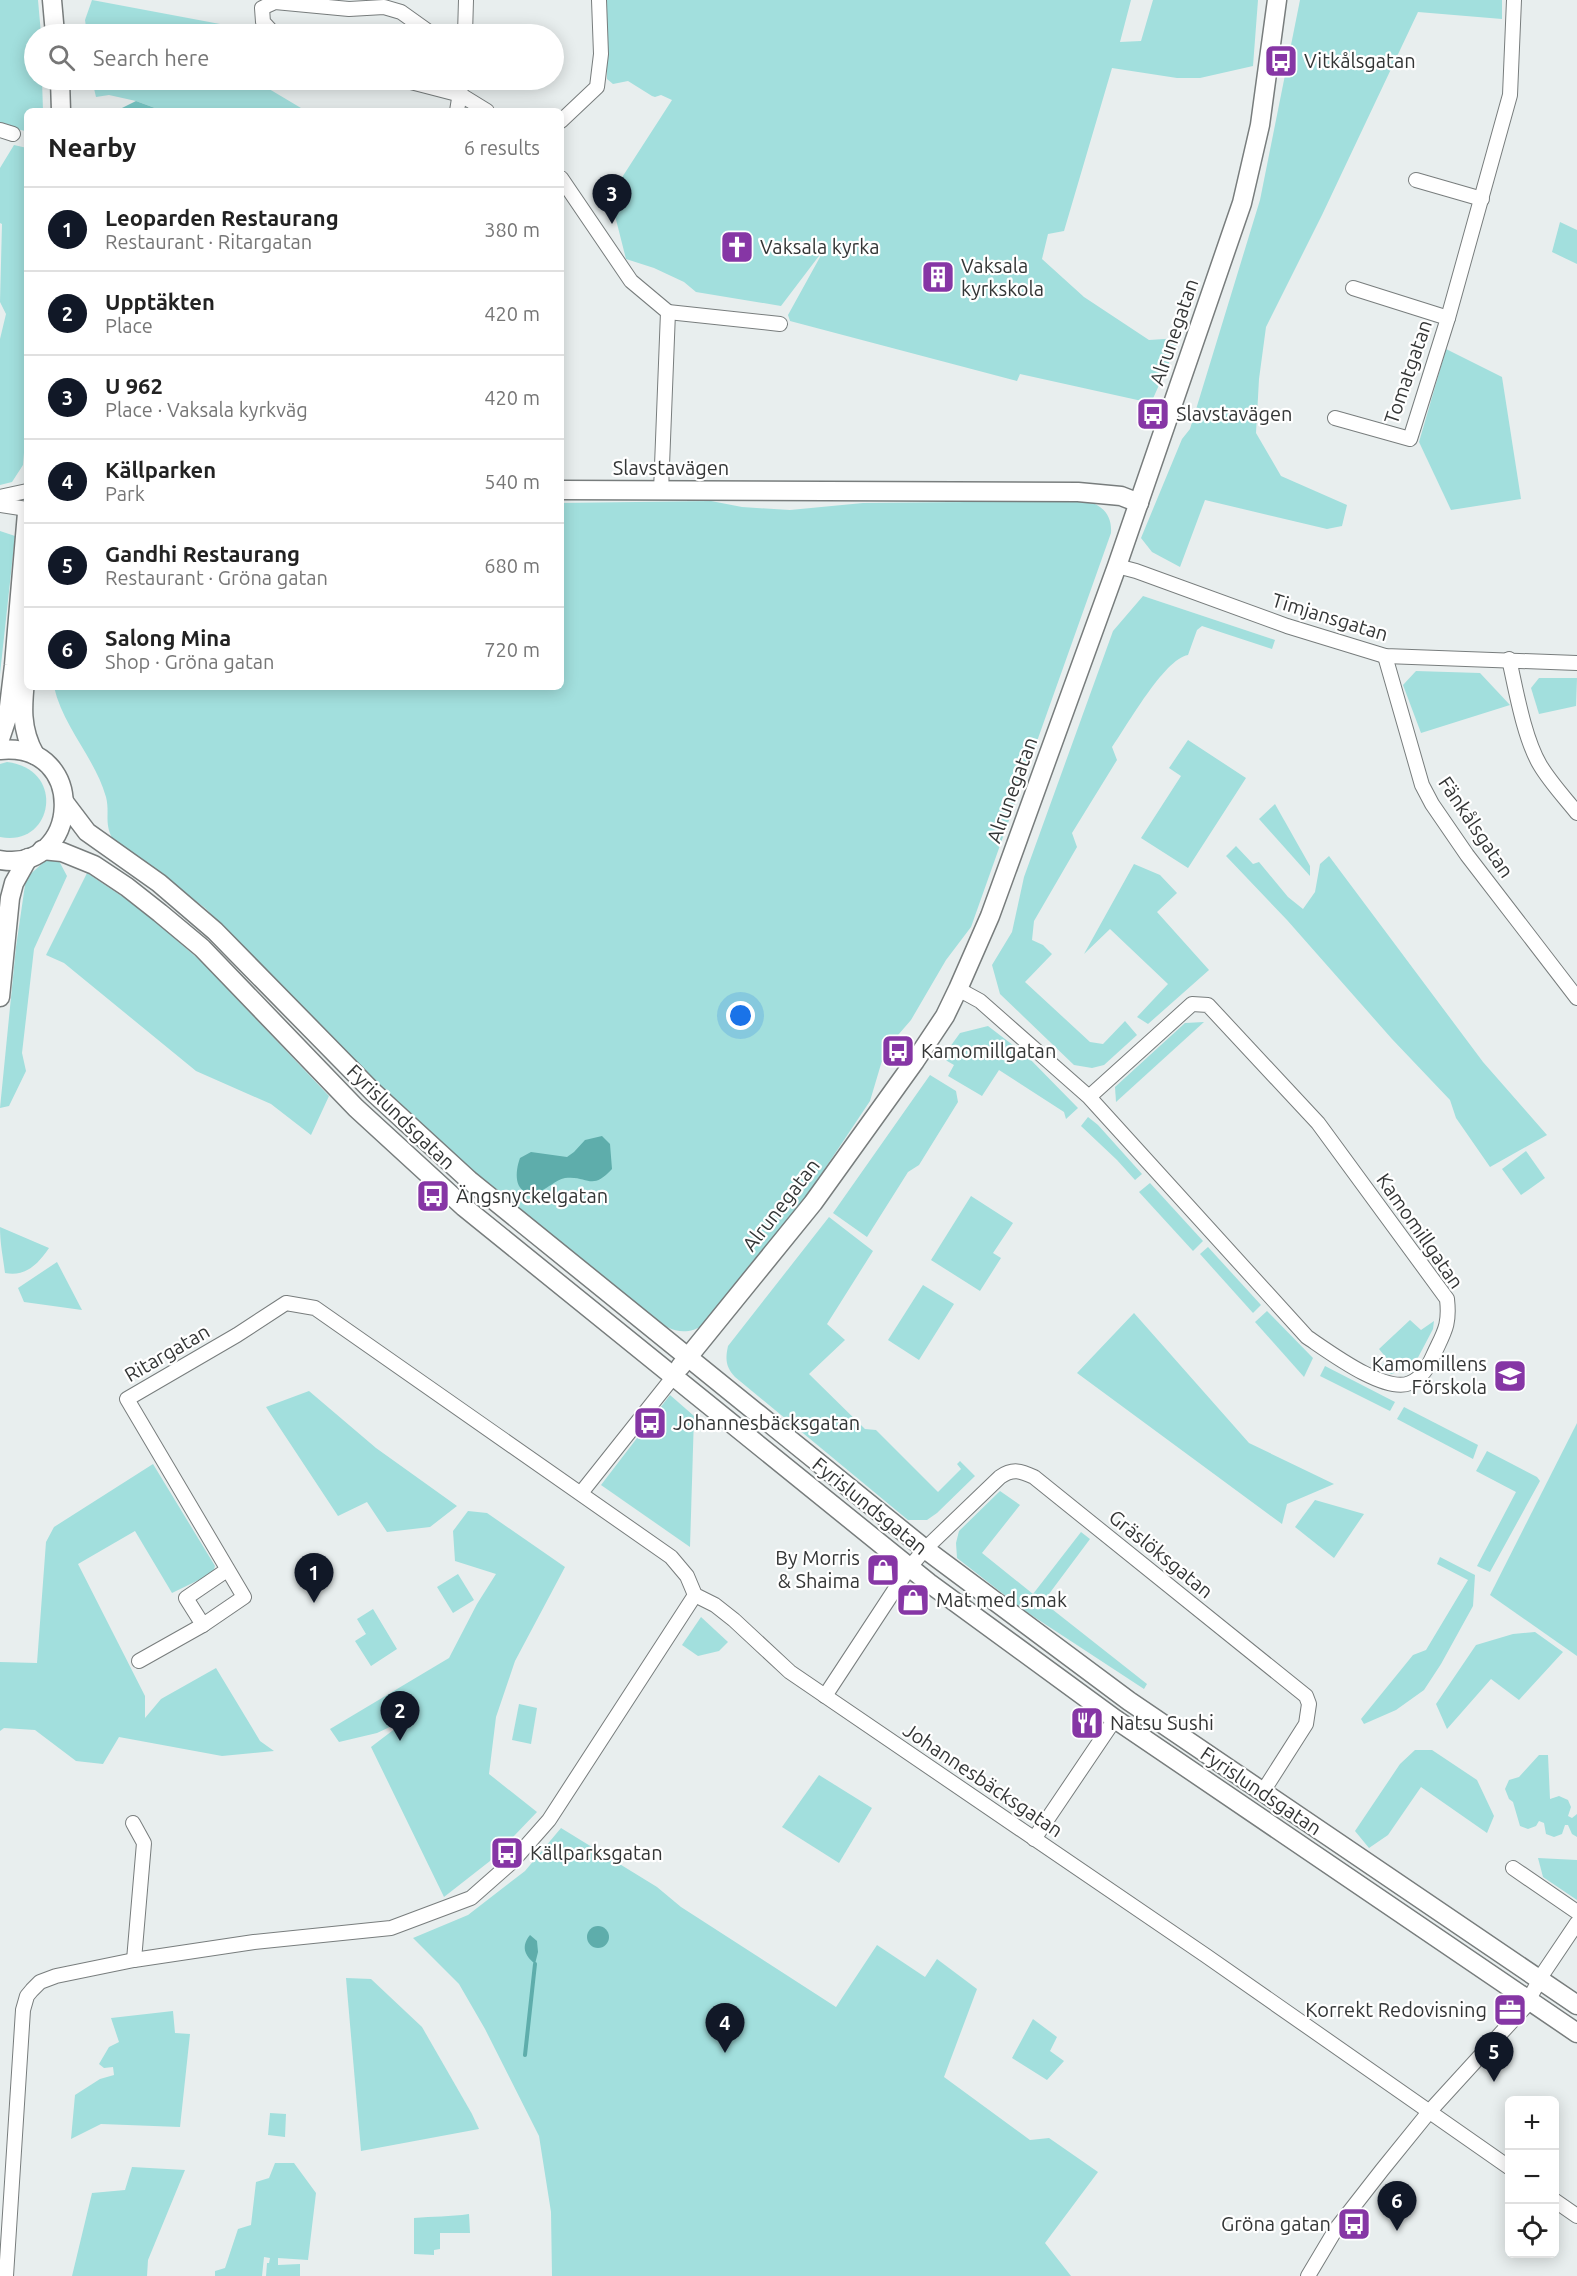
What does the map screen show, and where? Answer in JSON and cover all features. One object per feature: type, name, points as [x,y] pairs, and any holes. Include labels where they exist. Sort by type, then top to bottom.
[{"type":"main road","points":[[52,0],[54,24]]},
{"type":"main road","name":"Alrunegatan","points":[[674,1376],[813,1203],[915,1061],[945,1016],[990,916],[1117,566],[1242,203],[1260,125],[1277,0]]},
{"type":"main road","points":[[60,90],[61,108]]},
{"type":"main road","name":"Slavstavägen","points":[[564,490],[1078,492],[1121,496],[1139,503]]},
{"type":"main road","points":[[0,739],[8,715],[24,546]]},
{"type":"main road","points":[[0,997],[10,898],[15,883],[35,854],[57,834],[62,824],[65,803],[59,780],[53,770],[35,755],[27,740],[22,714],[24,690]]},
{"type":"main road","points":[[0,750],[18,750],[35,755]]},
{"type":"main road","name":"Fyrislundsgatan","points":[[65,803],[87,832],[159,883],[215,931],[373,1092],[469,1180],[924,1549],[1129,1701],[1577,2005]]},
{"type":"main road","name":"Fyrislundsgatan","points":[[0,860],[17,861],[35,854],[62,852],[94,865],[160,913],[202,948],[356,1108],[464,1207],[909,1568],[1115,1719],[1577,2033]]},
{"type":"street","points":[[465,24],[466,0]]},
{"type":"street","points":[[564,118],[597,87],[601,54],[599,0]]},
{"type":"street","name":"Tomatgatan","points":[[1335,418],[1410,439],[1448,318],[1510,95],[1514,0]]},
{"type":"street","points":[[265,24],[262,8],[275,2],[333,9],[384,7],[401,12],[418,24]]},
{"type":"street","points":[[441,90],[461,95],[482,108]]},
{"type":"street","points":[[458,108],[461,90]]},
{"type":"street","points":[[1416,180],[1482,200]]},
{"type":"street","points":[[564,182],[631,281],[668,312],[780,324]]},
{"type":"street","name":"Tomatgatan","points":[[1353,288],[1448,318]]},
{"type":"street","points":[[661,491],[668,312]]},
{"type":"street","points":[[0,497],[24,492]]},
{"type":"street","points":[[0,505],[24,510]]},
{"type":"street","name":"Timjansgatan","points":[[1117,566],[1287,626],[1385,656],[1577,663]]},
{"type":"street","name":"Fänkålsgatan","points":[[1385,656],[1422,785],[1432,804],[1467,855],[1577,998]]},
{"type":"street","points":[[1509,659],[1522,718],[1532,750],[1540,766],[1577,813]]},
{"type":"street","name":"Kamomillgatan","points":[[958,989],[980,1000],[1089,1097],[1307,1337],[1345,1363],[1385,1383],[1409,1384],[1426,1371],[1449,1319],[1447,1299],[1318,1123],[1208,1005],[1192,1004],[1089,1097]]},
{"type":"street","name":"Ritargatan","points":[[140,1661],[244,1597],[127,1399],[237,1335],[286,1303],[305,1306]]},
{"type":"street","name":"Johannesbäcksgatan","points":[[305,1306],[315,1308],[671,1557],[687,1576],[695,1594],[715,1605],[734,1620],[783,1667],[1505,2165]]},
{"type":"street","name":"Alrunegatan","points":[[581,1493],[674,1376]]},
{"type":"street","name":"Gräslöksgatan","points":[[825,1696],[909,1568],[924,1549],[1008,1471],[1015,1470],[1034,1478],[1306,1696],[1309,1704],[1306,1724],[1262,1793]]},
{"type":"street","points":[[203,1624],[186,1598],[227,1570]]},
{"type":"street","points":[[6,2276],[23,2010],[27,1996],[32,1989],[49,1978],[134,1960],[254,1942],[391,1928],[471,1898],[513,1861],[549,1820],[695,1594]]},
{"type":"street","points":[[1034,1839],[1115,1719]]},
{"type":"street","points":[[132,1822],[144,1843],[134,1960]]},
{"type":"street","points":[[1513,1868],[1577,1912]]},
{"type":"street","points":[[1308,2276],[1336,2229],[1429,2112],[1518,2015],[1577,1923]]},
{"type":"street","points":[[1559,2203],[1577,2216]]},
{"type":"shaded area","points":[[0,0],[38,0],[40,24],[24,24],[24,90],[42,90],[43,108],[24,108],[24,131],[0,125]]},
{"type":"shaded area","points":[[92,0],[220,24],[86,24]]},
{"type":"shaded area","points":[[607,0],[1131,0],[1120,42],[1141,41],[1153,0],[1258,0],[1253,66],[1200,78],[1177,78],[1112,68],[1064,231],[1048,234],[1042,259],[1084,297],[1149,340],[1180,338],[1151,403],[1020,374],[1017,381],[790,321],[788,315],[825,248],[781,306],[696,292],[684,282],[654,268],[626,259],[610,196],[672,100],[661,95],[652,96],[628,81],[613,84],[607,79]]},
{"type":"shaded area","points":[[1300,0],[1502,0],[1502,19],[1418,12],[1266,327],[1259,379],[1256,433],[1281,476],[1347,505],[1342,526],[1327,529],[1205,500],[1180,567],[1152,552],[1141,538],[1182,439],[1190,429],[1260,200]]},
{"type":"shaded area","points":[[94,90],[271,90],[301,108],[155,108],[109,95],[96,97]]},
{"type":"shaded area","points":[[136,101],[155,108],[122,108]]},
{"type":"shaded area","points":[[14,145],[24,147],[24,453],[23,465],[12,482],[0,485],[0,339],[6,314],[0,302],[2,224],[0,223],[0,168]]},
{"type":"shaded area","points":[[1560,222],[1577,230],[1577,264],[1552,252]]},
{"type":"shaded area","points":[[1446,349],[1502,377],[1521,499],[1451,510],[1419,442]]},
{"type":"shaded area","points":[[711,501],[742,507],[790,510],[863,503],[1087,501],[1106,512],[1110,522],[1111,533],[971,927],[946,960],[911,1020],[884,1054],[870,1101],[806,1197],[706,1324],[690,1331],[671,1329],[650,1317],[478,1176],[382,1088],[205,908],[112,838],[108,827],[106,797],[101,783],[64,716],[55,690],[564,690],[564,503]]},
{"type":"shaded area","points":[[0,531],[15,536],[0,674]]},
{"type":"shaded area","points":[[1143,596],[1275,640],[1272,649],[1202,626],[1197,630],[1188,655],[1178,659],[1157,680],[1112,747],[1117,760],[1072,833],[1077,847],[1034,921],[1032,940],[1043,945],[1052,954],[1025,982],[1090,1042],[1103,1044],[1125,1021],[1137,1035],[1104,1065],[1092,1068],[1074,1065],[1000,994],[992,965],[1012,932],[1024,877],[1113,631]]},
{"type":"shaded area","points":[[1416,671],[1480,673],[1510,705],[1421,733],[1403,685]]},
{"type":"shaded area","points":[[1539,678],[1577,678],[1576,706],[1539,714],[1531,688]]},
{"type":"shaded area","points":[[1188,740],[1246,778],[1188,868],[1141,838],[1181,776],[1169,768]]},
{"type":"shaded area","points":[[7,762],[26,768],[39,778],[45,792],[46,806],[41,820],[32,831],[18,837],[0,837],[0,764]]},
{"type":"shaded area","points":[[1275,804],[1310,866],[1310,876],[1259,819]]},
{"type":"shaded area","points":[[1236,846],[1253,864],[1259,862],[1288,897],[1303,909],[1315,892],[1320,864],[1329,856],[1483,1062],[1547,1135],[1490,1167],[1456,1118],[1450,1100],[1226,856]]},
{"type":"shaded area","points":[[45,861],[59,861],[67,876],[34,949],[22,1053],[26,1071],[9,1106],[0,1108],[16,947],[26,878]]},
{"type":"shaded area","points":[[1134,864],[1160,875],[1177,893],[1157,912],[1209,970],[1148,1024],[1137,1017],[1168,984],[1110,929],[1084,954]]},
{"type":"shaded area","points":[[87,873],[138,907],[202,962],[329,1096],[311,1135],[271,1104],[196,1071],[64,963],[46,955]]},
{"type":"shaded area","points":[[1204,1022],[1116,1102],[1115,1087],[1185,1023]]},
{"type":"shaded area","points":[[988,1026],[1026,1055],[1078,1108],[1066,1119],[1064,1112],[999,1070],[982,1096],[948,1076],[954,1065],[942,1058],[960,1033]]},
{"type":"shaded area","points":[[930,1075],[956,1091],[958,1102],[919,1165],[908,1172],[867,1237],[833,1213]]},
{"type":"shaded area","points":[[1088,1117],[1142,1174],[1135,1180],[1081,1126]]},
{"type":"shaded area","points":[[602,1136],[610,1144],[612,1169],[599,1180],[565,1178],[540,1191],[531,1193],[518,1184],[517,1171],[520,1158],[531,1152],[567,1157],[585,1140]]},
{"type":"shaded area","points":[[1526,1151],[1545,1178],[1521,1195],[1502,1169]]},
{"type":"shaded area","points":[[1150,1183],[1203,1241],[1193,1251],[1139,1192]]},
{"type":"shaded area","points":[[971,1196],[1013,1223],[993,1253],[1001,1258],[980,1291],[931,1260]]},
{"type":"shaded area","points":[[829,1217],[873,1251],[827,1324],[845,1340],[809,1374],[865,1429],[876,1430],[938,1492],[961,1469],[957,1464],[960,1461],[975,1476],[927,1520],[908,1520],[735,1377],[728,1366],[728,1346]]},
{"type":"shaded area","points":[[0,1227],[49,1248],[31,1268],[19,1273],[5,1273]]},
{"type":"shaded area","points":[[1208,1247],[1261,1305],[1253,1313],[1200,1254]]},
{"type":"shaded area","points":[[57,1262],[82,1310],[24,1302],[18,1288]]},
{"type":"shaded area","points":[[923,1285],[954,1304],[919,1360],[888,1340]]},
{"type":"shaded area","points":[[1267,1311],[1313,1358],[1304,1377],[1255,1322]]},
{"type":"shaded area","points":[[1134,1313],[1249,1443],[1334,1484],[1287,1504],[1282,1524],[1077,1373]]},
{"type":"shaded area","points":[[1410,1320],[1421,1330],[1434,1321],[1433,1329],[1413,1367],[1391,1374],[1380,1367],[1388,1360],[1379,1349]]},
{"type":"shaded area","points":[[1325,1366],[1395,1402],[1390,1411],[1320,1376]]},
{"type":"shaded area","points":[[309,1391],[376,1448],[457,1506],[430,1527],[387,1532],[367,1502],[338,1516],[266,1407]]},
{"type":"shaded area","points":[[670,1395],[694,1416],[690,1547],[601,1485]]},
{"type":"shaded area","points":[[1404,1407],[1478,1445],[1473,1459],[1397,1419]]},
{"type":"shaded area","points":[[1577,1423],[1577,1656],[1490,1595]]},
{"type":"shaded area","points":[[1487,1451],[1537,1477],[1540,1481],[1490,1572],[1477,1566],[1516,1492],[1476,1471]]},
{"type":"shaded area","points":[[153,1464],[215,1566],[213,1573],[172,1593],[135,1531],[78,1564],[145,1696],[145,1718],[161,1699],[216,1668],[260,1741],[274,1751],[222,1756],[119,1737],[103,1764],[76,1761],[35,1730],[4,1728],[0,1731],[0,1662],[37,1663],[46,1542],[54,1527]]},
{"type":"shaded area","points":[[1000,1491],[1020,1505],[982,1553],[1033,1594],[1081,1532],[1090,1539],[1043,1602],[1147,1684],[1144,1689],[1025,1611],[957,1558],[956,1543],[959,1531]]},
{"type":"shaded area","points":[[1315,1500],[1364,1514],[1334,1558],[1295,1527]]},
{"type":"shaded area","points":[[468,1511],[487,1513],[565,1567],[515,1661],[496,1717],[489,1774],[537,1812],[490,1861],[444,1897],[371,1747],[409,1718],[377,1733],[339,1742],[330,1729],[449,1658],[477,1604],[496,1574],[455,1561],[453,1531]]},
{"type":"shaded area","points":[[1440,1557],[1475,1575],[1473,1606],[1424,1690],[1396,1710],[1364,1724],[1361,1719],[1413,1655],[1426,1650],[1468,1580],[1437,1564]]},
{"type":"shaded area","points":[[458,1574],[474,1600],[453,1613],[437,1587]]},
{"type":"shaded area","points":[[373,1609],[397,1649],[371,1666],[355,1641],[366,1634],[357,1619]]},
{"type":"shaded area","points":[[701,1617],[728,1642],[719,1651],[698,1656],[682,1645]]},
{"type":"shaded area","points":[[1535,1632],[1563,1652],[1519,1700],[1491,1679],[1447,1729],[1436,1704],[1476,1645],[1513,1634]]},
{"type":"shaded area","points":[[519,1704],[537,1708],[531,1744],[512,1740]]},
{"type":"shaded area","points":[[1415,1750],[1432,1750],[1477,1780],[1494,1816],[1487,1833],[1421,1787],[1388,1835],[1369,1848],[1355,1831],[1400,1764]]},
{"type":"shaded area","points":[[1539,1755],[1548,1755],[1550,1799],[1559,1796],[1568,1800],[1571,1807],[1568,1816],[1572,1818],[1577,1814],[1577,1837],[1572,1834],[1568,1825],[1565,1825],[1562,1834],[1554,1837],[1546,1834],[1544,1823],[1539,1821],[1536,1826],[1528,1829],[1520,1826],[1513,1802],[1509,1799],[1505,1789],[1509,1780],[1519,1777]]},
{"type":"shaded area","points":[[819,1775],[872,1808],[839,1863],[782,1827]]},
{"type":"shaded area","points":[[561,1828],[657,1887],[681,1907],[836,2007],[877,1945],[925,1977],[937,1959],[977,1989],[944,2077],[1030,2140],[1049,2138],[1098,2172],[1045,2243],[1071,2276],[552,2276],[551,2212],[539,2136],[485,2029],[459,1984],[413,1938],[468,1915],[525,1871]]},
{"type":"shaded area","points":[[1538,1858],[1577,1860],[1577,1900],[1543,1877]]},
{"type":"shaded area","points":[[598,1926],[606,1929],[609,1937],[606,1945],[598,1948],[590,1945],[587,1937],[590,1929]]},
{"type":"shaded area","points":[[530,1935],[537,1941],[538,1952],[535,1964],[525,1950],[525,1943]]},
{"type":"shaded area","points":[[346,1978],[371,1979],[422,2027],[479,2129],[361,2151]]},
{"type":"shaded area","points":[[173,2011],[175,2033],[190,2034],[180,2127],[101,2124],[71,2139],[75,2095],[100,2079],[114,2075],[113,2067],[104,2068],[99,2064],[109,2047],[119,2042],[111,2018]]},
{"type":"shaded area","points":[[1033,2019],[1057,2037],[1050,2051],[1064,2061],[1047,2080],[1012,2058]]},
{"type":"shaded area","points":[[270,2113],[286,2114],[285,2137],[268,2135]]},
{"type":"shaded area","points":[[275,2163],[294,2163],[316,2193],[308,2260],[278,2258],[278,2265],[300,2264],[300,2276],[266,2276],[267,2263],[270,2258],[264,2257],[262,2276],[215,2276],[215,2271],[225,2268],[238,2229],[251,2225],[256,2182],[269,2178]]},
{"type":"shaded area","points":[[132,2167],[185,2170],[148,2260],[147,2276],[72,2276],[92,2193],[125,2190]]},
{"type":"shaded area","points":[[469,2214],[470,2233],[440,2233],[440,2249],[434,2250],[434,2255],[414,2254],[414,2218]]},
{"type":"waterway","points":[[525,2055],[535,1964]]},
{"type":"place","name":"Vitkålsgatan","points":[[1281,61]]},
{"type":"place","name":"U 962","points":[[612,224]]},
{"type":"place","name":"Vaksala kyrka","points":[[737,247]]},
{"type":"place","name":"Vaksala kyrkskola","points":[[938,277]]},
{"type":"place","name":"Slavstavägen","points":[[1153,414]]},
{"type":"place","name":"Kamomillgatan","points":[[898,1051]]},
{"type":"place","name":"Ängsnyckelgatan","points":[[433,1196]]},
{"type":"place","name":"Kamomillens Förskola","points":[[1510,1376]]},
{"type":"place","name":"Johannesbäcksgatan","points":[[650,1423]]},
{"type":"place","name":"By Morris & Shaima","points":[[883,1570]]},
{"type":"place","name":"Mat med smak","points":[[913,1600]]},
{"type":"place","name":"Leoparden Restaurang","points":[[314,1603]]},
{"type":"place","name":"Natsu Sushi","points":[[1087,1723]]},
{"type":"place","name":"Upptäkten","points":[[400,1741]]},
{"type":"place","name":"Källparksgatan","points":[[507,1853]]},
{"type":"place","name":"Korrekt Redovisning","points":[[1510,2010]]},
{"type":"place","name":"Källparken","points":[[725,2053]]},
{"type":"place","name":"Gandhi Restaurang","points":[[1494,2082]]},
{"type":"place","name":"Gröna gatan","points":[[1354,2224]]},
{"type":"place","name":"Salong Mina","points":[[1397,2231]]}]
